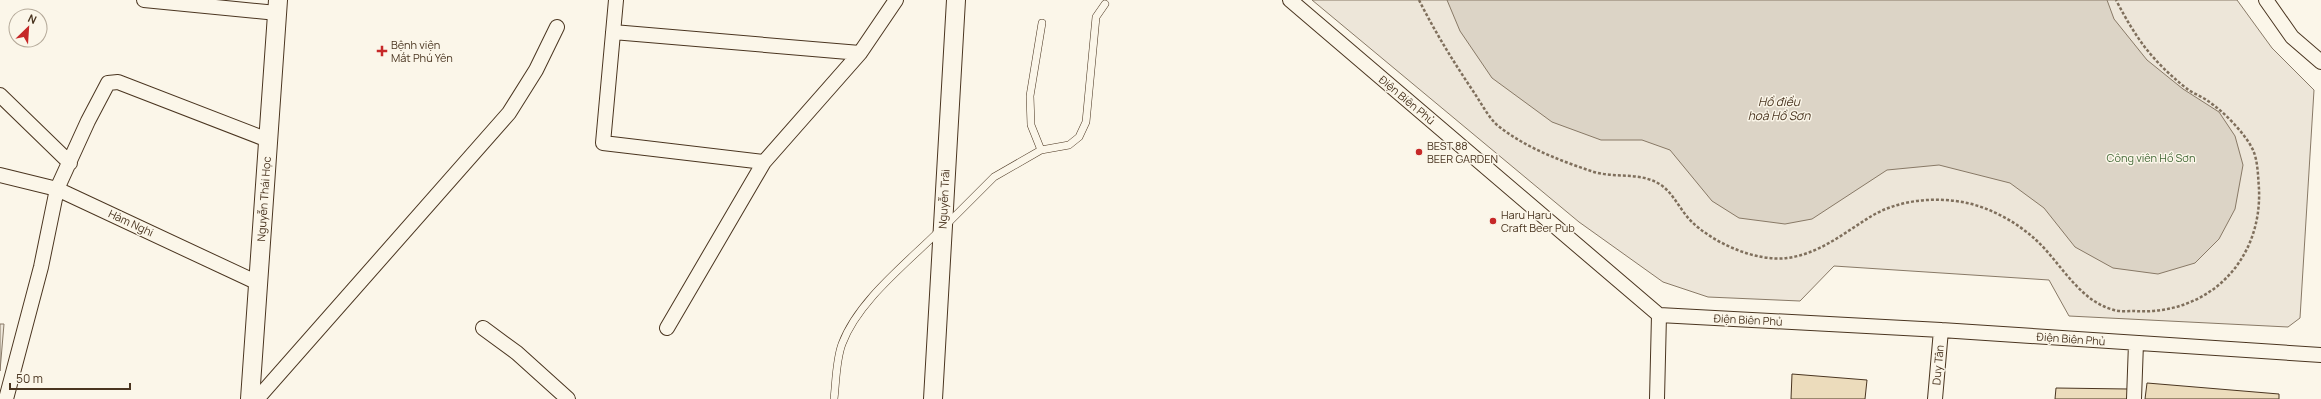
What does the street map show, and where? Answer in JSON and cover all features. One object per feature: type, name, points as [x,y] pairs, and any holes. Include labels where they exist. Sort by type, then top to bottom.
[{"type":"street","points":[[144,0],[277,6]]},
{"type":"street","points":[[616,0],[603,143],[764,162]]},
{"type":"street","points":[[667,328],[764,162],[860,53],[896,0]]},
{"type":"street","name":"Nguyễn Trãi","points":[[933,399],[956,0]]},
{"type":"street","name":"Điện Biên Phủ","points":[[1290,0],[1659,315],[1941,330],[2321,355]]},
{"type":"street","points":[[2266,0],[2292,37],[2321,62]]},
{"type":"street","name":"Nguyễn Thái Học","points":[[250,399],[277,6]]},
{"type":"street","points":[[258,399],[510,113],[536,70],[557,27]]},
{"type":"street","points":[[613,32],[860,53]]},
{"type":"street","points":[[6,399],[41,267],[57,189],[106,86],[114,81],[268,140]]},
{"type":"street","points":[[0,95],[70,163]]},
{"type":"street","name":"Hàm Nghi","points":[[0,175],[57,189],[258,283]]},
{"type":"street","points":[[1657,399],[1659,315]]},
{"type":"street","points":[[483,328],[517,353],[568,399]]},
{"type":"street","name":"Duy Tân","points":[[1935,399],[1941,330]]},
{"type":"street","points":[[2134,399],[2136,343]]},
{"type":"lane","points":[[834,399],[841,346],[851,324],[871,299],[994,177],[1040,150],[1070,144],[1079,138],[1086,122],[1096,17],[1105,4]]},
{"type":"lane","points":[[1040,150],[1031,125],[1030,96],[1042,22]]},
{"type":"path","points":[[1419,0],[1437,37],[1494,122],[1522,141],[1557,159],[1598,174],[1647,178],[1664,187],[1692,222],[1718,241],[1743,252],[1761,258],[1789,258],[1816,250],[1842,236],[1872,215],[1895,206],[1928,200],[1967,203],[2002,216],[2035,238],[2084,294],[2114,310],[2146,312],[2176,309],[2204,296],[2227,278],[2248,250],[2254,233],[2259,198],[2258,174],[2253,150],[2229,118],[2209,102],[2188,90],[2151,57],[2134,34],[2116,0]]},
{"type":"green space","name":"Công viên Hồ Sơn","points":[[1312,0],[2237,0],[2272,48],[2314,90],[2300,318],[2288,327],[2069,316],[2049,280],[1834,266],[1800,301],[1708,297],[1663,282],[1579,222]]},
{"type":"green space","points":[[0,324],[4,324],[0,371]]},
{"type":"water","name":"Hồ điều hoà Hồ Sơn","points":[[1447,0],[2107,0],[2114,19],[2147,60],[2183,89],[2219,112],[2235,136],[2243,165],[2235,209],[2219,239],[2195,263],[2158,274],[2113,268],[2075,247],[2044,208],[2010,183],[1939,165],[1887,170],[1812,219],[1785,224],[1739,218],[1712,201],[1670,150],[1642,140],[1601,140],[1552,122],[1492,78],[1460,31]]},
{"type":"building","points":[[1792,374],[1867,380],[1865,399],[1791,399]]},
{"type":"building","points":[[2147,383],[2279,394],[2279,399],[2145,399]]},
{"type":"building","points":[[2056,388],[2128,389],[2130,399],[2055,399]]},
{"type":"place","name":"Bệnh viện Mắt Phú Yên","points":[[382,51]]},
{"type":"place","name":"BEST 88 BEER GARDEN","points":[[1419,152]]},
{"type":"place","name":"Haru Haru Craft Beer Pub","points":[[1493,221]]}]
